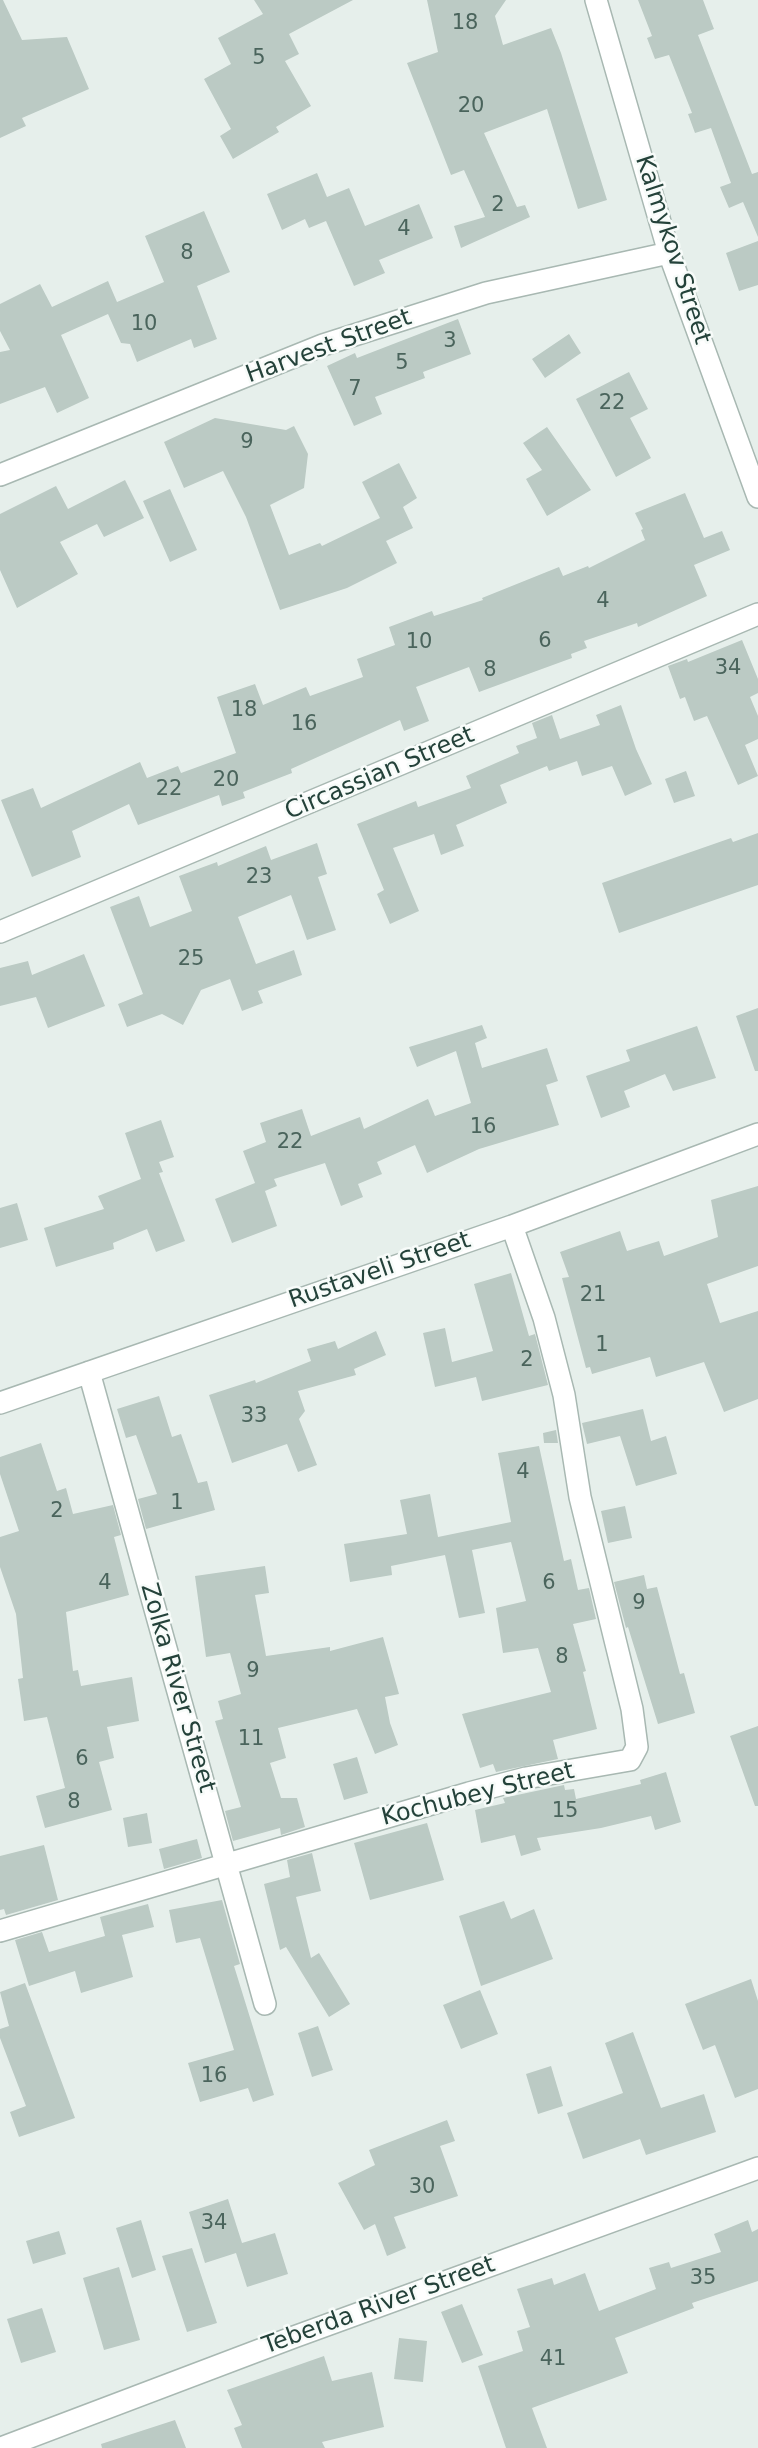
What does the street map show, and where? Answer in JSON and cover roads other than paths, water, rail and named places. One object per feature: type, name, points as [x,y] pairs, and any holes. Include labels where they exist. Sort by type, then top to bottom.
[{"type":"street","name":"Kalmykov Street","points":[[596,0],[669,253],[758,497]]},
{"type":"street","name":"Harvest Street","points":[[0,475],[323,345],[486,293],[669,253]]},
{"type":"street","name":"Circassian Street","points":[[0,932],[758,614]]},
{"type":"street","name":"Rustaveli Street","points":[[0,1403],[512,1226],[758,1134]]},
{"type":"street","name":"Kochubey Street","points":[[0,1931],[526,1778],[630,1760],[637,1747],[632,1709],[580,1497],[564,1395],[544,1318],[512,1226]]},
{"type":"street","name":"Zolka River Street","points":[[89,1372],[265,2004]]},
{"type":"street","name":"Teberda River Street","points":[[1,2448],[294,2337],[758,2168]]}]
